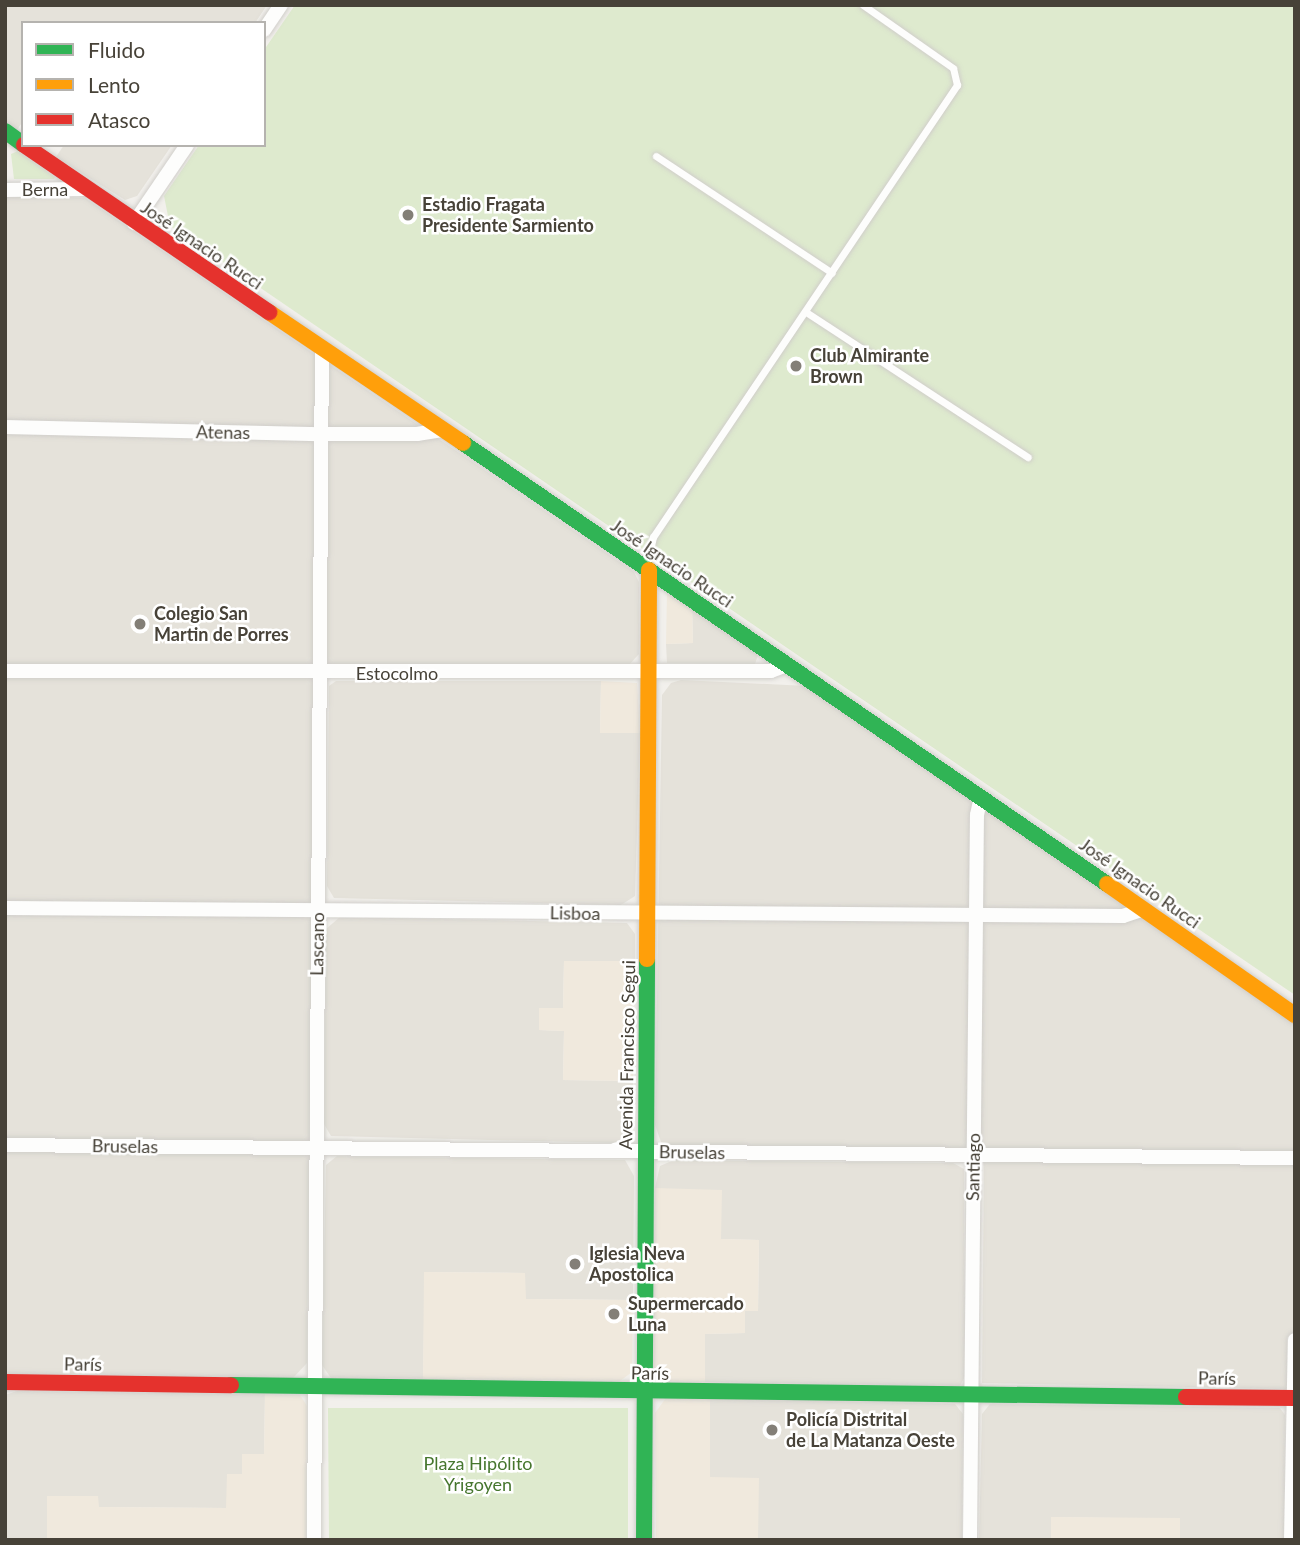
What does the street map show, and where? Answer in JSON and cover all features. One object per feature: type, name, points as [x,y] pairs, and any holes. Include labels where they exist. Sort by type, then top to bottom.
[{"type":"street","points":[[266,27],[281,5]]},
{"type":"street","name":"José Ignacio Rucci","points":[[5,131],[21,143]]},
{"type":"street","name":"José Ignacio Rucci","points":[[27,147],[134,223],[981,796],[1295,1015]]},
{"type":"street","points":[[134,223],[186,147]]},
{"type":"street","name":"Berna","points":[[5,190],[85,189]]},
{"type":"street","name":"Lascano","points":[[314,1540],[322,349]]},
{"type":"street","name":"Atenas","points":[[5,427],[321,434],[417,434],[441,430]]},
{"type":"street","name":"Avenida Francisco Segui","points":[[644,1540],[643,1393],[651,672],[649,570]]},
{"type":"street","name":"Estocolmo","points":[[5,671],[771,671],[787,664]]},
{"type":"street","name":"Santiago","points":[[970,1540],[977,815],[981,796]]},
{"type":"street","name":"Lisboa","points":[[5,908],[977,916],[1123,916],[1144,909]]},
{"type":"street","name":"Bruselas","points":[[5,1145],[1295,1158]]},
{"type":"street","points":[[1291,1540],[1295,1340]]},
{"type":"street","name":"París","points":[[5,1382],[643,1393],[1294,1398]]},
{"type":"lane","points":[[649,570],[646,558],[653,537],[957,85],[953,68],[863,5]]},
{"type":"lane","points":[[656,156],[832,273]]},
{"type":"lane","points":[[806,312],[1028,457]]},
{"type":"shaded area","points":[[5,5],[267,5],[256,21],[21,21],[21,124],[17,130],[5,122]]},
{"type":"shaded area","points":[[63,147],[171,147],[137,196],[125,200],[56,157]]},
{"type":"shaded area","points":[[5,195],[85,198],[634,572],[639,582],[639,654],[628,666],[315,664],[307,1363],[292,1379],[5,1377]]},
{"type":"shaded area","points":[[667,592],[692,606],[693,643],[666,644]]},
{"type":"shaded area","points":[[692,606],[758,655],[755,664],[667,663],[666,644],[693,643]]},
{"type":"shaded area","points":[[681,680],[807,686],[1295,1017],[1295,1389],[982,1383],[984,1152],[672,1146],[661,1142],[655,1125],[662,695],[671,683]]},
{"type":"shaded area","points":[[336,681],[601,681],[600,733],[640,733],[635,896],[621,905],[334,898],[327,886],[329,686]]},
{"type":"shaded area","points":[[601,681],[637,683],[640,733],[600,733]]},
{"type":"shaded area","points":[[340,917],[627,923],[635,934],[635,961],[564,961],[563,1008],[540,1008],[539,1030],[564,1031],[563,1080],[633,1081],[631,1136],[617,1143],[331,1136],[324,1124],[326,929]]},
{"type":"shaded area","points":[[564,961],[635,961],[633,1081],[563,1080],[564,1031],[539,1030],[539,1008],[563,1008]]},
{"type":"shaded area","points":[[337,1156],[625,1160],[634,1176],[633,1300],[525,1299],[525,1273],[425,1272],[423,1379],[331,1378],[322,1365],[326,1165]]},
{"type":"shaded area","points":[[674,1160],[953,1163],[964,1169],[965,1376],[960,1386],[705,1382],[704,1334],[745,1333],[745,1311],[758,1311],[759,1240],[721,1239],[655,1188],[660,1166]]},
{"type":"shaded area","points":[[655,1188],[722,1190],[721,1239],[759,1240],[758,1311],[745,1311],[745,1333],[705,1334],[705,1382],[667,1381],[653,1371]]},
{"type":"shaded area","points":[[424,1272],[525,1273],[526,1299],[633,1300],[632,1372],[620,1381],[423,1379]]},
{"type":"shaded area","points":[[17,1391],[265,1394],[264,1454],[242,1474],[226,1508],[98,1507],[98,1497],[48,1496],[47,1540],[5,1540],[5,1395]]},
{"type":"shaded area","points":[[265,1394],[300,1395],[307,1406],[306,1540],[47,1540],[47,1496],[98,1496],[99,1507],[226,1508],[227,1474],[242,1474],[242,1454],[264,1454]]},
{"type":"shaded area","points":[[666,1398],[710,1398],[710,1477],[759,1478],[758,1540],[656,1540],[655,1413]]},
{"type":"shaded area","points":[[710,1398],[955,1404],[963,1414],[962,1540],[758,1540],[758,1478],[710,1478]]},
{"type":"shaded area","points":[[990,1404],[1280,1408],[1285,1415],[1284,1540],[1180,1540],[1180,1519],[1052,1517],[1051,1540],[979,1540],[982,1414]]},
{"type":"shaded area","points":[[1051,1517],[1180,1518],[1180,1540],[1051,1540]]},
{"type":"green space","name":"Club Almirante Brown","points":[[295,5],[1295,5],[1295,995],[170,226],[164,196],[198,147],[266,147],[266,47]]},
{"type":"green space","points":[[18,151],[55,177],[54,179],[14,179],[11,154]]},
{"type":"green space","name":"Plaza Hipólito Yrigoyen","points":[[328,1408],[628,1408],[628,1540],[329,1540]]},
{"type":"traffic: fast","points":[[5,131],[21,143]]},
{"type":"traffic: fast","points":[[463,443],[1107,884]]},
{"type":"traffic: fast","points":[[644,1540],[647,959]]},
{"type":"traffic: fast","points":[[231,1385],[1186,1397]]},
{"type":"traffic: slow","points":[[269,312],[463,443]]},
{"type":"traffic: slow","points":[[647,959],[649,570]]},
{"type":"traffic: slow","points":[[1107,884],[1295,1015]]},
{"type":"traffic: jam","points":[[27,147],[269,312]]},
{"type":"traffic: jam","points":[[5,1382],[231,1385]]},
{"type":"traffic: jam","points":[[1186,1397],[1295,1398]]},
{"type":"place","name":"Estadio Fragata Presidente Sarmiento","points":[[408,215]]},
{"type":"place","name":"Club Almirante Brown","points":[[796,366]]},
{"type":"place","name":"Colegio San Martin de Porres","points":[[140,624]]},
{"type":"place","name":"Iglesia Neva Apostolica","points":[[575,1264]]},
{"type":"place","name":"Supermercado Luna","points":[[614,1314]]},
{"type":"place","name":"Policía Distrital de La Matanza Oeste","points":[[772,1430]]}]
